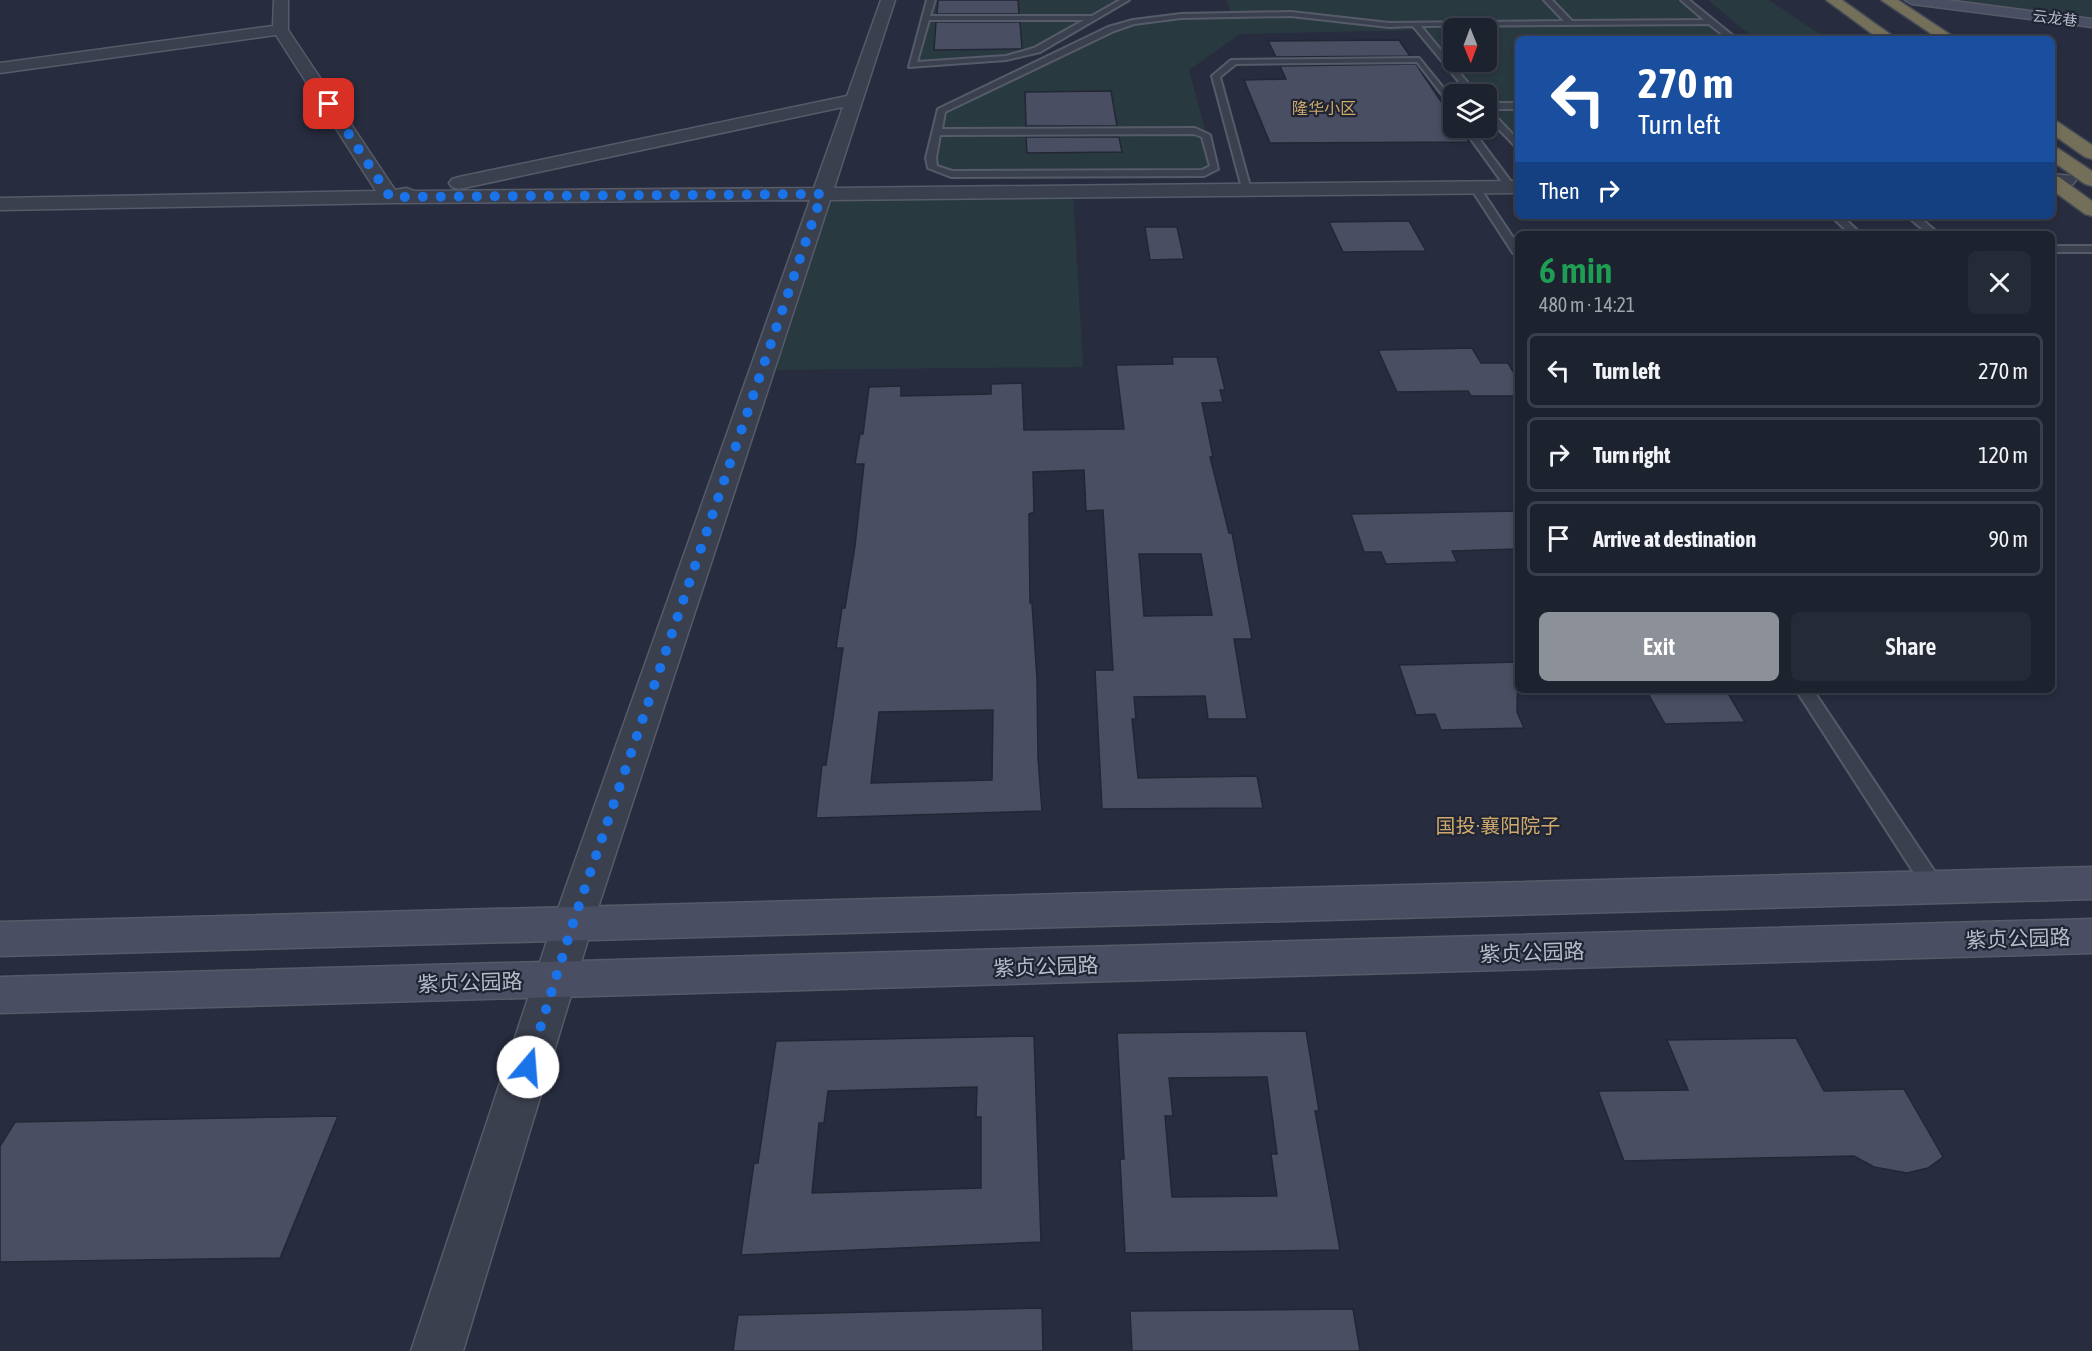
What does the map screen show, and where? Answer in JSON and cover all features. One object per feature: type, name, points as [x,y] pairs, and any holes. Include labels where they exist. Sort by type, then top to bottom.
[{"type":"highway","points":[[1888,0],[1944,36]]},
{"type":"highway","points":[[1827,3],[1863,36]]},
{"type":"highway","points":[[1827,3],[1883,36]]},
{"type":"highway","points":[[1872,6],[1917,36]]},
{"type":"highway","points":[[2060,118],[2092,137]]},
{"type":"highway","points":[[2060,118],[2092,153]]},
{"type":"highway","points":[[2055,155],[2092,180]]},
{"type":"highway","points":[[2055,178],[2092,200]]},
{"type":"highway","points":[[2055,178],[2092,210]]},
{"type":"street","points":[[281,0],[280,30],[390,197]]},
{"type":"street","points":[[437,1351],[573,923],[888,0]]},
{"type":"street","name":"云龙巷","points":[[1912,0],[2092,23]]},
{"type":"street","points":[[0,68],[280,30]]},
{"type":"street","points":[[390,197],[854,100]]},
{"type":"street","points":[[0,204],[390,197],[1514,187]]},
{"type":"street","points":[[0,939],[2092,883]]},
{"type":"street","name":"紫贞公园路","points":[[0,995],[2092,936]]},
{"type":"lane","points":[[931,0],[912,65],[1006,58],[1037,50],[1125,0]]},
{"type":"lane","points":[[1548,0],[1570,23]]},
{"type":"lane","points":[[1685,0],[1729,36]]},
{"type":"lane","points":[[937,132],[1195,131],[1206,135],[1215,167],[1204,173],[951,174],[933,168],[931,158],[941,111],[1111,29],[1133,22],[1181,16],[1291,14],[1389,25],[1711,22]]},
{"type":"lane","points":[[926,18],[1093,18]]},
{"type":"lane","points":[[1416,24],[1465,84]]},
{"type":"lane","points":[[1246,190],[1216,76],[1234,62],[1419,60],[1443,93]]},
{"type":"lane","points":[[1497,107],[1515,106]]},
{"type":"lane","points":[[1497,121],[1515,142]]},
{"type":"lane","points":[[1475,138],[1514,187]]},
{"type":"lane","points":[[1475,187],[1515,248]]},
{"type":"lane","points":[[1839,219],[1853,231]]},
{"type":"lane","points":[[1915,219],[1930,231]]},
{"type":"lane","points":[[2055,249],[2092,249]]},
{"type":"lane","points":[[1806,693],[1934,887]]},
{"type":"shaded area","points":[[931,0],[1125,0],[1037,50],[1006,58],[912,65]]},
{"type":"shaded area","points":[[1226,0],[1685,0],[1729,36],[1515,36],[1515,143],[1497,122],[1497,84],[1465,84],[1455,72],[1497,72],[1497,18],[1443,18],[1443,57],[1421,30],[1240,34],[1189,70],[1215,167],[1204,173],[951,174],[933,168],[941,111],[1111,29],[1156,20],[1232,15]]},
{"type":"shaded area","points":[[1708,0],[1769,0],[1823,36],[1751,36]]},
{"type":"shaded area","points":[[1912,0],[2092,0],[2092,23]]},
{"type":"shaded area","points":[[1073,193],[1083,367],[762,370],[822,194]]},
{"type":"building","points":[[938,0],[1018,0],[1019,14],[937,14]]},
{"type":"building","points":[[936,22],[1020,22],[1022,49],[934,50]]},
{"type":"building","points":[[1399,40],[1410,56],[1276,57],[1268,41]]},
{"type":"building","points":[[1416,64],[1443,104],[1443,138],[1466,138],[1469,142],[1270,143],[1244,80],[1286,79],[1280,66]]},
{"type":"building","points":[[1111,91],[1117,126],[1026,126],[1025,92]]},
{"type":"building","points":[[1026,137],[1119,137],[1122,152],[1027,153]]},
{"type":"building","points":[[1409,221],[1426,251],[1343,252],[1329,222]]},
{"type":"building","points":[[1145,227],[1177,227],[1184,259],[1150,260]]},
{"type":"building","points":[[1472,348],[1481,363],[1508,363],[1515,375],[1515,396],[1471,396],[1468,391],[1397,392],[1378,350]]},
{"type":"building","points":[[1172,357],[1217,357],[1225,390],[1220,390],[1223,402],[1202,403],[1213,457],[1210,457],[1229,533],[1232,533],[1252,639],[1234,639],[1247,719],[1208,719],[1205,696],[1134,697],[1136,719],[1132,719],[1138,778],[1257,776],[1263,808],[1102,809],[1095,670],[1113,670],[1103,510],[1086,511],[1084,470],[1033,472],[1034,512],[1029,514],[1030,603],[1032,603],[1037,679],[1038,758],[1042,811],[816,818],[822,765],[826,765],[843,648],[836,648],[855,546],[864,464],[855,464],[860,434],[863,434],[869,387],[901,386],[901,396],[991,394],[991,384],[1022,383],[1024,430],[1124,429],[1116,365],[1173,364]],"holes":[[[1139,554],[1201,554],[1212,615],[1144,616]],[[993,710],[992,780],[871,783],[879,712]]]},
{"type":"building","points":[[1515,511],[1515,549],[1452,551],[1457,562],[1386,564],[1381,552],[1364,552],[1351,514]]},
{"type":"building","points":[[1515,662],[1517,712],[1524,728],[1441,730],[1435,714],[1416,715],[1399,665]]},
{"type":"building","points":[[1648,693],[1728,693],[1745,722],[1665,724]]},
{"type":"building","points":[[1306,1031],[1319,1111],[1315,1111],[1340,1250],[1125,1253],[1120,1159],[1124,1159],[1117,1033]],"holes":[[[1267,1077],[1277,1154],[1271,1154],[1277,1196],[1172,1197],[1165,1116],[1173,1116],[1169,1078]]]},
{"type":"building","points":[[1034,1036],[1041,1242],[741,1255],[754,1163],[758,1163],[776,1041]],"holes":[[[977,1087],[976,1117],[981,1117],[981,1188],[812,1193],[819,1123],[824,1123],[828,1091]]]},
{"type":"building","points":[[1796,1038],[1824,1091],[1904,1089],[1943,1157],[1928,1168],[1907,1173],[1874,1167],[1854,1156],[1624,1161],[1598,1091],[1688,1090],[1667,1040]]},
{"type":"building","points":[[338,1116],[280,1258],[0,1262],[0,1146],[15,1122]]},
{"type":"building","points":[[1042,1308],[1043,1351],[733,1351],[738,1315]]},
{"type":"building","points":[[1353,1309],[1360,1351],[1132,1351],[1130,1311]]},
{"type":"district","name":"隆华小区","points":[[1324,108]]},
{"type":"district","name":"国投·襄阳院子","points":[[1498,825]]},
{"type":"route","points":[[329,104],[390,197],[822,194],[573,923],[528,1067]]}]
